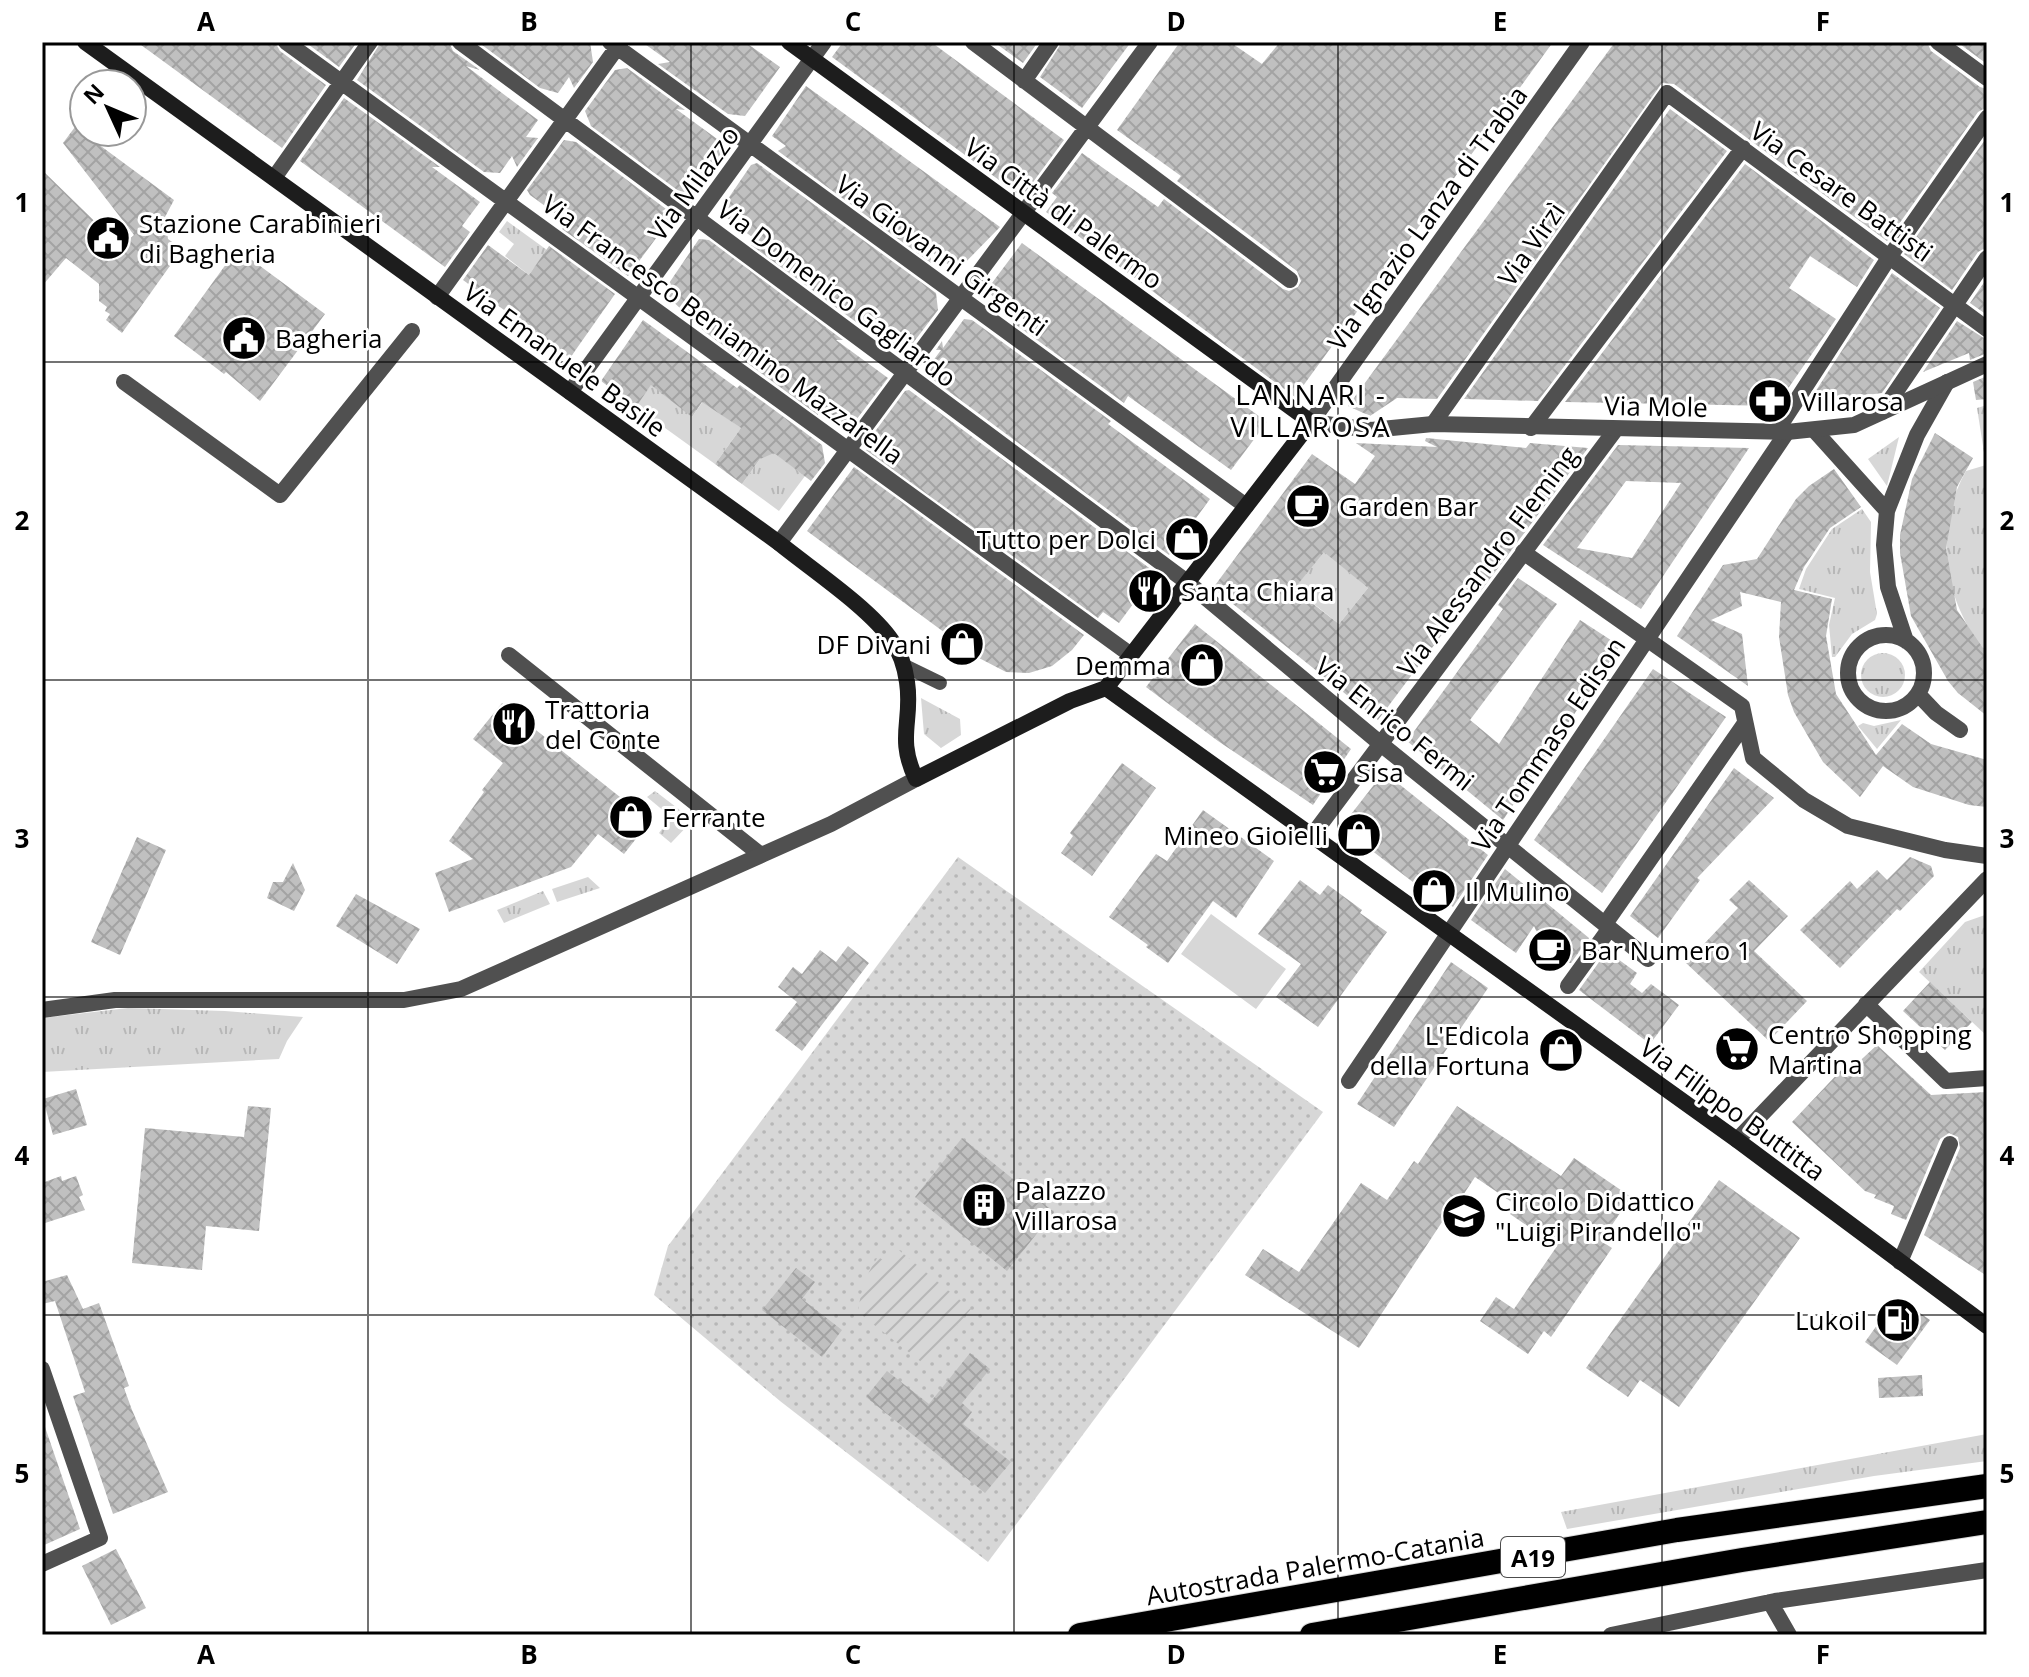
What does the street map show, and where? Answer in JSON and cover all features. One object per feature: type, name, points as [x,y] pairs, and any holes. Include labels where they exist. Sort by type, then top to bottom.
[{"type":"highway","name":"Autostrada Palermo-Catania","points":[[1080,1635],[1677,1530],[1987,1486]]},
{"type":"highway","name":"A19","points":[[1312,1635],[1742,1560],[1987,1522]]},
{"type":"main road","name":"Via Emanuele Basile","points":[[85,42],[779,543],[874,620],[893,642],[903,665],[907,685],[904,742],[906,758],[916,779]]},
{"type":"main road","name":"Via Città di Palermo","points":[[789,42],[1311,422]]},
{"type":"main road","name":"Via Ignazio Lanza di Trabia","points":[[1106,688],[1311,422]]},
{"type":"main road","points":[[916,779],[1070,701],[1106,688]]},
{"type":"main road","name":"Via Filippo Buttitta","points":[[1106,688],[1737,1140],[1900,1262],[1985,1320]]},
{"type":"street","name":"Via Francesco Beniamino Mazzarella","points":[[286,42],[1131,655]]},
{"type":"street","points":[[274,178],[370,42]]},
{"type":"street","name":"Via Domenico Gagliardo","points":[[460,42],[1187,582]]},
{"type":"street","name":"Via Milazzo","points":[[570,392],[824,42]]},
{"type":"street","points":[[973,42],[1290,280]]},
{"type":"street","points":[[1024,81],[1051,42]]},
{"type":"street","points":[[779,543],[1150,42]]},
{"type":"street","name":"Via Ignazio Lanza di Trabia","points":[[1311,422],[1582,42]]},
{"type":"street","points":[[1938,42],[1987,78]]},
{"type":"street","points":[[437,297],[566,119],[616,44]]},
{"type":"street","name":"Via Giovanni Girgenti","points":[[616,44],[1246,506]]},
{"type":"street","name":"Via Cesare Battisti","points":[[1667,93],[1987,329]]},
{"type":"street","name":"Via Virzì","points":[[1433,424],[1667,93]]},
{"type":"street","name":"Via Tommaso Edison","points":[[1349,1081],[1647,639],[1890,256],[1987,118]]},
{"type":"street","points":[[1531,428],[1743,148]]},
{"type":"street","points":[[1882,412],[1987,258]]},
{"type":"street","points":[[124,382],[280,495],[412,331]]},
{"type":"street","name":"Via Mole","points":[[1311,422],[1371,430],[1433,424],[1781,432],[1814,430],[1854,425],[1987,364]]},
{"type":"street","points":[[1906,641],[1888,587],[1884,545],[1887,511],[1917,435],[1947,382]]},
{"type":"street","name":"Via Alessandro Fleming","points":[[1311,837],[1616,429]]},
{"type":"street","points":[[1814,430],[1887,511]]},
{"type":"street","points":[[1523,552],[1647,639],[1744,714],[1753,758],[1804,800],[1848,826],[1945,850],[1987,856]]},
{"type":"street","name":"Via Enrico Fermi","points":[[1187,582],[1380,743],[1648,959]]},
{"type":"street","points":[[1880,635],[1906,641],[1915,648],[1921,659],[1923,683],[1918,694],[1899,709],[1875,710],[1864,705],[1849,684],[1847,671],[1850,659],[1868,639],[1880,635]]},
{"type":"street","points":[[509,655],[761,855]]},
{"type":"street","points":[[903,665],[940,683]]},
{"type":"street","points":[[1918,694],[1936,713],[1960,730]]},
{"type":"street","points":[[1568,986],[1744,714]]},
{"type":"street","points":[[43,1008],[115,1000],[404,1000],[461,989],[831,824],[916,779]]},
{"type":"street","points":[[1737,1140],[1985,884]]},
{"type":"street","points":[[1866,1004],[1946,1081],[1987,1078]]},
{"type":"street","points":[[1900,1262],[1950,1144]]},
{"type":"street","points":[[42,1369],[100,1538],[42,1564]]},
{"type":"street","points":[[1611,1635],[1770,1602],[1987,1570]]},
{"type":"street","points":[[1770,1602],[1789,1635]]},
{"type":"green space","points":[[507,221],[547,250],[529,275],[505,256],[514,244],[499,232]]},
{"type":"green space","points":[[660,371],[692,417],[703,401],[741,428],[715,464],[636,407]]},
{"type":"green space","points":[[1987,405],[1987,654],[1972,634],[1952,589],[1946,542],[1955,494],[1966,471],[1986,465],[1977,408]]},
{"type":"green space","points":[[1899,437],[1887,486],[1868,459]]},
{"type":"green space","points":[[768,448],[805,476],[779,511],[742,484]]},
{"type":"green space","points":[[1862,509],[1871,522],[1870,572],[1877,614],[1875,620],[1852,634],[1832,657],[1829,625],[1835,598],[1799,589],[1806,569],[1832,529]]},
{"type":"green space","points":[[1324,551],[1368,588],[1339,624],[1294,588]]},
{"type":"green space","points":[[1883,653],[1899,659],[1905,675],[1899,691],[1883,697],[1867,691],[1861,675],[1867,659]]},
{"type":"green space","points":[[921,698],[960,719],[961,735],[941,748],[924,734]]},
{"type":"green space","points":[[1901,720],[1877,749],[1858,726],[1863,723],[1874,726]]},
{"type":"green space","points":[[655,791],[693,820],[671,843],[659,833],[671,817],[647,797]]},
{"type":"green space","points":[[958,857],[1323,1112],[988,1562],[780,1401],[654,1295],[668,1246]]},
{"type":"green space","points":[[588,877],[600,888],[557,902],[552,889]]},
{"type":"green space","points":[[543,891],[550,904],[504,923],[497,910]]},
{"type":"green space","points":[[1211,914],[1286,969],[1256,1009],[1181,954]]},
{"type":"green space","points":[[1985,915],[1987,1036],[1919,972],[1965,922]]},
{"type":"green space","points":[[128,1008],[303,1017],[279,1059],[42,1072],[42,1018]]},
{"type":"green space","points":[[895,1247],[971,1309],[925,1365],[858,1312],[874,1263],[878,1257],[885,1261]]},
{"type":"green space","points":[[1987,1434],[1987,1461],[1874,1476],[1567,1529],[1561,1512]]},
{"type":"building","points":[[137,42],[275,42],[280,51],[326,85],[282,148]]},
{"type":"building","points":[[305,42],[357,42],[339,67]]},
{"type":"building","points":[[381,42],[449,42],[453,51],[480,70],[466,66],[538,120],[526,137],[538,138],[517,167],[512,156],[500,173],[484,172],[357,80]]},
{"type":"building","points":[[478,42],[590,42],[593,62],[574,88],[569,77],[558,93],[540,88]]},
{"type":"building","points":[[642,42],[745,42],[780,67],[745,116],[728,114],[658,64],[670,62]]},
{"type":"building","points":[[843,42],[931,42],[1064,140],[1022,197],[832,57]]},
{"type":"building","points":[[994,42],[1038,42],[1023,63]]},
{"type":"building","points":[[1062,42],[1131,42],[1082,108],[1040,77]]},
{"type":"building","points":[[1180,42],[1230,42],[1262,64],[1280,42],[1553,42],[1295,397],[1046,212],[1057,197],[1052,193],[1082,153],[1158,207],[1164,199],[1283,289],[1289,291],[1298,287],[1301,281],[1297,271],[1177,181],[1181,176],[1117,130]]},
{"type":"building","points":[[1615,42],[1927,42],[1931,51],[1987,89],[1987,107],[1978,112],[1887,241],[1674,84],[1662,83],[1437,399],[1397,398],[1370,416],[1348,406]]},
{"type":"building","points":[[1957,42],[1987,42],[1987,64]]},
{"type":"building","points":[[627,68],[685,110],[676,109],[724,144],[718,169],[684,195],[591,126],[585,111],[615,70]]},
{"type":"building","points":[[806,86],[1000,227],[957,271],[930,251],[931,263],[778,151],[786,146],[772,136]]},
{"type":"building","points":[[344,98],[440,167],[432,167],[480,202],[462,226],[470,232],[445,267],[300,161]]},
{"type":"building","points":[[1670,109],[1727,151],[1538,401],[1464,399]]},
{"type":"building","points":[[68,136],[68,148],[103,148],[174,200],[165,217],[168,239],[182,249],[122,333],[106,320],[110,314],[99,301],[99,284],[66,258],[42,286],[42,170],[121,247],[134,235],[63,143]]},
{"type":"building","points":[[1987,137],[1987,247],[1978,252],[1952,290],[1904,254]]},
{"type":"building","points":[[564,140],[576,142],[666,209],[662,211],[671,218],[628,276],[562,229],[567,222],[527,190]]},
{"type":"building","points":[[757,163],[936,293],[938,310],[910,347],[886,344],[751,245],[764,246],[719,212],[751,165]]},
{"type":"building","points":[[1745,164],[1874,260],[1857,287],[1810,256],[1789,288],[1836,319],[1776,406],[1565,402]]},
{"type":"building","points":[[699,239],[709,240],[843,340],[836,340],[888,378],[850,428],[817,404],[818,415],[705,332],[663,292]]},
{"type":"building","points":[[1022,243],[1267,422],[1231,470],[1128,396],[1124,403],[1015,324],[1033,326],[986,291]]},
{"type":"building","points":[[488,245],[529,275],[549,246],[615,294],[570,358],[463,280]]},
{"type":"building","points":[[237,249],[325,314],[260,401],[226,372],[224,374],[174,336]]},
{"type":"building","points":[[1892,273],[1940,308],[1882,393],[1808,403]]},
{"type":"building","points":[[1987,278],[1987,315],[1970,303]]},
{"type":"building","points":[[964,319],[972,320],[1111,421],[1108,424],[1210,499],[1169,555],[924,373],[941,350],[936,350],[942,341],[943,348]]},
{"type":"building","points":[[643,320],[822,445],[825,463],[811,481],[774,453],[760,459],[742,484],[715,464],[741,428],[702,402],[692,417],[651,385],[636,407],[601,381]]},
{"type":"building","points":[[1957,321],[1987,340],[1987,353],[1970,360],[1969,353],[1923,372]]},
{"type":"building","points":[[1987,376],[1987,399],[1976,400],[1973,382]]},
{"type":"building","points":[[909,390],[1156,573],[1119,623],[1103,612],[1098,618],[866,450],[871,443],[868,441],[905,391]]},
{"type":"building","points":[[1935,433],[1973,458],[1957,487],[1946,548],[1957,610],[1987,654],[1987,716],[1948,681],[1911,616],[1900,553],[1900,535],[1912,479]]},
{"type":"building","points":[[1426,438],[1526,448],[1530,443],[1588,448],[1480,592],[1476,589],[1378,720],[1213,588],[1312,454],[1355,484],[1375,456],[1356,443],[1437,447],[1425,441]],"holes":[[[1324,552],[1368,588],[1339,624],[1294,589]]]},
{"type":"building","points":[[1618,445],[1749,448],[1641,609],[1543,545]],"holes":[[[1626,481],[1681,483],[1632,558],[1577,548]]]},
{"type":"building","points":[[854,467],[1084,635],[1072,650],[1052,666],[1029,673],[1006,672],[979,658],[807,531]]},
{"type":"building","points":[[1834,469],[1861,507],[1830,528],[1804,567],[1794,590],[1832,599],[1826,636],[1836,694],[1876,755],[1902,724],[1931,744],[1987,760],[1987,807],[1969,805],[1913,787],[1883,766],[1860,797],[1823,762],[1794,712],[1788,695],[1779,637],[1781,602],[1740,592],[1742,606],[1711,620],[1742,634],[1748,686],[1677,636],[1723,565],[1757,559],[1796,499]]},
{"type":"building","points":[[1518,578],[1557,604],[1470,720],[1499,744],[1580,620],[1620,646],[1503,820],[1407,741],[1503,609],[1498,605]]},
{"type":"building","points":[[1195,624],[1351,749],[1313,805],[1218,741],[1146,687]]},
{"type":"building","points":[[1653,669],[1726,717],[1602,893],[1534,840]]},
{"type":"building","points":[[502,703],[650,821],[624,854],[598,834],[571,867],[449,912],[435,873],[473,859],[449,841],[503,763],[473,739]]},
{"type":"building","points":[[1122,763],[1156,788],[1092,876],[1061,853],[1073,836],[1070,833]]},
{"type":"building","points":[[1734,768],[1774,798],[1697,878],[1700,880],[1658,938],[1630,916]]},
{"type":"building","points":[[1384,772],[1488,855],[1453,907],[1446,901],[1443,905],[1341,827]]},
{"type":"building","points":[[1203,810],[1274,861],[1236,918],[1213,901],[1168,963],[1109,917],[1156,854],[1167,861]]},
{"type":"building","points":[[137,837],[166,850],[120,955],[91,942]]},
{"type":"building","points":[[1910,857],[1931,866],[1934,876],[1840,968],[1800,930],[1850,881],[1857,889],[1877,870],[1887,880]]},
{"type":"building","points":[[293,863],[305,890],[294,911],[267,898],[273,882],[283,882]]},
{"type":"building","points":[[1505,869],[1589,938],[1571,963],[1551,963],[1534,926],[1516,953],[1471,920]]},
{"type":"building","points":[[1300,880],[1320,895],[1328,885],[1387,932],[1318,1027],[1276,997],[1301,964],[1258,934]]},
{"type":"building","points":[[1749,880],[1788,916],[1754,951],[1807,1001],[1769,1041],[1686,963],[1738,908],[1729,900]]},
{"type":"building","points":[[356,894],[420,929],[397,964],[336,926]]},
{"type":"building","points":[[848,946],[869,963],[802,1051],[775,1030],[797,1002],[778,987],[793,967],[802,974],[820,950],[836,962]]},
{"type":"building","points":[[1607,951],[1637,973],[1630,984],[1642,993],[1651,984],[1679,1005],[1650,1044],[1579,990]]},
{"type":"building","points":[[1451,962],[1488,988],[1394,1127],[1357,1104]]},
{"type":"building","points":[[1930,982],[1972,1022],[1945,1050],[1903,1011]]},
{"type":"building","points":[[1877,1045],[1931,1095],[1987,1092],[1987,1276],[1924,1235],[1960,1148],[1958,1137],[1949,1133],[1940,1139],[1906,1220],[1891,1214],[1894,1206],[1865,1191],[1792,1122],[1845,1066],[1850,1070]]},
{"type":"building","points":[[76,1089],[87,1125],[53,1135],[43,1099]]},
{"type":"building","points":[[248,1106],[271,1108],[259,1231],[206,1226],[202,1270],[132,1263],[145,1128],[244,1137]]},
{"type":"building","points":[[1457,1106],[1561,1176],[1574,1158],[1631,1197],[1601,1241],[1612,1248],[1551,1337],[1544,1331],[1528,1354],[1480,1321],[1496,1297],[1514,1309],[1557,1246],[1510,1214],[1516,1205],[1475,1177],[1359,1348],[1245,1275],[1263,1249],[1299,1272],[1361,1183],[1387,1200],[1414,1161],[1418,1164]]},
{"type":"building","name":"Palazzo Villarosa","points":[[962,1138],[1054,1212],[1007,1271],[915,1197]]},
{"type":"building","points":[[61,1176],[62,1181],[76,1176],[83,1195],[79,1197],[85,1210],[42,1224],[42,1183]]},
{"type":"building","points":[[1719,1180],[1800,1238],[1679,1407],[1640,1380],[1628,1397],[1586,1368]]},
{"type":"building","points":[[796,1268],[815,1282],[802,1299],[842,1330],[822,1357],[762,1310]]},
{"type":"building","points":[[67,1275],[83,1309],[99,1303],[129,1386],[124,1388],[132,1410],[168,1492],[113,1514],[73,1396],[85,1392],[55,1301],[42,1304],[42,1282]]},
{"type":"building","points":[[1897,1297],[1930,1320],[1897,1365],[1865,1342]]},
{"type":"building","points":[[970,1353],[990,1369],[962,1403],[972,1412],[963,1424],[1011,1462],[985,1493],[866,1397],[887,1371],[929,1404]]},
{"type":"building","points":[[1922,1375],[1923,1396],[1879,1398],[1878,1378]]},
{"type":"building","points":[[45,1427],[80,1529],[42,1546],[42,1428]]},
{"type":"building","points":[[116,1549],[146,1608],[111,1625],[82,1566]]},
{"type":"place","name":"Stazione Carabinieri di Bagheria","points":[[108,238]]},
{"type":"place","name":"Bagheria","points":[[244,338]]},
{"type":"place","name":"Villarosa","points":[[1770,401]]},
{"type":"place","name":"Garden Bar","points":[[1308,506]]},
{"type":"place","name":"Tutto per Dolci","points":[[1187,539]]},
{"type":"place","name":"Santa Chiara","points":[[1150,591]]},
{"type":"place","name":"DF Divani","points":[[962,644]]},
{"type":"place","name":"Demma","points":[[1202,665]]},
{"type":"place","name":"Trattoria del Conte","points":[[514,724]]},
{"type":"place","name":"Sisa","points":[[1325,772]]},
{"type":"place","name":"Ferrante","points":[[631,817]]},
{"type":"place","name":"Mineo Gioielli","points":[[1359,835]]},
{"type":"place","name":"Il Mulino","points":[[1434,891]]},
{"type":"place","name":"Bar Numero 1","points":[[1550,950]]},
{"type":"place","name":"Centro Shopping Martina","points":[[1737,1049]]},
{"type":"place","name":"L'Edicola della Fortuna","points":[[1561,1050]]},
{"type":"place","name":"Palazzo Villarosa","points":[[984,1205]]},
{"type":"place","name":"Circolo Didattico \"Luigi Pirandello\"","points":[[1464,1216]]},
{"type":"place","name":"Lukoil","points":[[1898,1320]]},
{"type":"district","name":"LANNARI - VILLAROSA","points":[[1311,410]]}]
